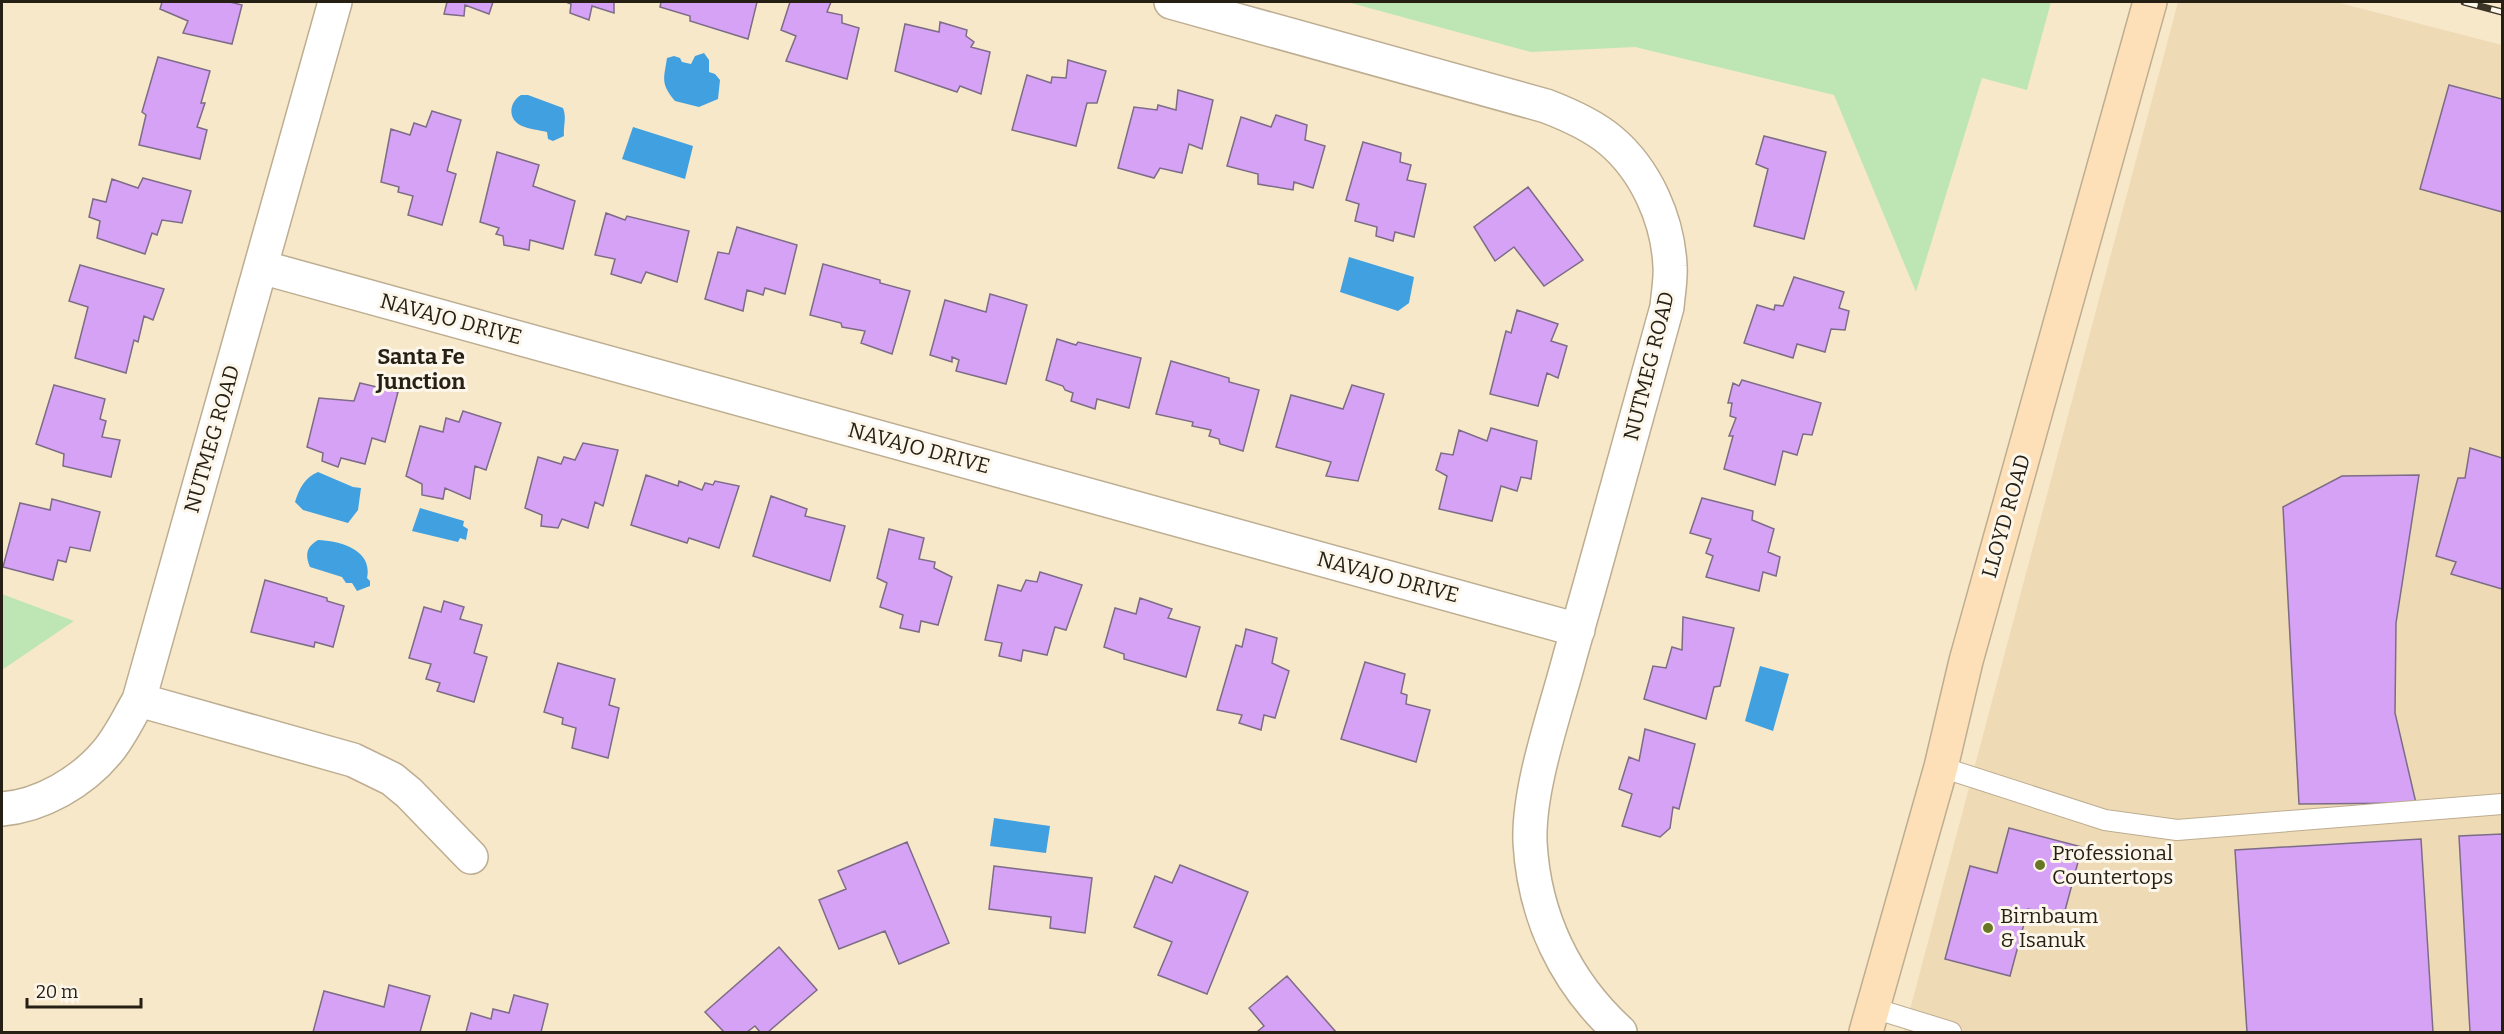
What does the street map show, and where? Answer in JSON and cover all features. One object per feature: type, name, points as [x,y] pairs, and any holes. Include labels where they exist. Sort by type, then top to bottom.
[{"type":"main road","name":"LLOYD ROAD","points":[[1870,1020],[1941,767],[1966,661],[2150,2]]},
{"type":"street","name":"NUTMEG ROAD","points":[[2,809],[16,808],[41,800],[82,777],[107,752],[139,700],[335,2]]},
{"type":"street","name":"NUTMEG ROAD","points":[[1171,2],[1556,110],[1610,140],[1629,159],[1648,187],[1664,226],[1670,266],[1667,307],[1534,794],[1530,839],[1539,906],[1559,957],[1585,997],[1620,1032]]},
{"type":"street","name":"NAVAJO DRIVE","points":[[261,267],[1578,630]]},
{"type":"street","points":[[139,700],[362,765],[392,779],[409,793],[471,857]]},
{"type":"lane","points":[[1941,767],[2105,820],[2177,830],[2502,804]]},
{"type":"lane","points":[[1870,1020],[1951,1032]]},
{"type":"shaded area","points":[[2178,2],[2336,2],[2502,45],[2502,1032],[1904,1032]]},
{"type":"green space","points":[[1347,2],[2051,2],[2027,90],[1982,78],[1916,292],[1834,95],[1635,47],[1531,52]]},
{"type":"green space","points":[[2,594],[74,621],[2,670]]},
{"type":"water","points":[[704,53],[709,60],[709,72],[715,74],[720,80],[718,99],[699,107],[675,101],[664,81],[667,58],[674,56],[680,58],[682,62],[691,64],[695,56]]},
{"type":"water","points":[[521,95],[528,95],[563,108],[564,136],[553,141],[548,139],[547,132],[517,123],[511,111],[514,102]]},
{"type":"water","points":[[633,127],[693,146],[685,179],[622,159]]},
{"type":"water","points":[[1349,257],[1414,277],[1409,303],[1398,311],[1340,292]]},
{"type":"water","points":[[318,472],[353,487],[361,488],[358,510],[348,523],[303,510],[295,502],[303,484]]},
{"type":"water","points":[[420,508],[464,521],[463,526],[468,529],[466,540],[460,538],[458,542],[412,531]]},
{"type":"water","points":[[318,540],[345,545],[360,554],[368,568],[367,578],[370,586],[357,591],[352,583],[346,583],[342,577],[310,567],[307,559],[308,552],[311,545]]},
{"type":"water","points":[[1760,666],[1789,674],[1773,731],[1745,721]]},
{"type":"water","points":[[994,818],[1050,826],[1046,853],[990,846]]},
{"type":"building","points":[[162,2],[230,2],[242,5],[232,44],[183,33],[188,21],[160,9]]},
{"type":"building","points":[[447,2],[493,2],[489,14],[465,5],[464,16],[444,14]]},
{"type":"building","points":[[566,2],[614,2],[614,13],[592,6],[589,20],[570,13],[571,4]]},
{"type":"building","points":[[661,2],[757,2],[748,39],[690,21],[690,16],[660,7]]},
{"type":"building","points":[[790,2],[831,2],[827,12],[842,15],[842,23],[859,28],[847,79],[786,61],[796,36],[781,30]]},
{"type":"building","points":[[940,22],[967,30],[966,36],[974,42],[971,47],[990,52],[981,94],[960,86],[957,92],[895,71],[905,24],[939,32]]},
{"type":"building","points":[[158,57],[210,71],[201,103],[205,103],[197,127],[207,130],[200,159],[139,145],[146,115],[142,112]]},
{"type":"building","points":[[1068,60],[1106,71],[1097,103],[1087,103],[1076,146],[1012,130],[1027,75],[1051,83],[1052,77],[1066,78]]},
{"type":"building","points":[[2449,85],[2502,99],[2502,212],[2420,189]]},
{"type":"building","points":[[1178,90],[1213,100],[1202,149],[1189,144],[1182,173],[1160,168],[1154,178],[1118,168],[1134,107],[1157,110],[1158,105],[1176,110]]},
{"type":"building","points":[[432,111],[461,120],[447,171],[456,174],[442,225],[408,215],[413,196],[398,192],[399,187],[381,182],[391,129],[410,135],[414,123],[426,127]]},
{"type":"building","points":[[1276,115],[1307,125],[1305,140],[1325,146],[1313,188],[1294,182],[1293,190],[1258,184],[1258,174],[1227,166],[1241,117],[1271,127]]},
{"type":"building","points":[[1764,136],[1826,152],[1804,239],[1754,226],[1768,169],[1756,164]]},
{"type":"building","points":[[1363,142],[1401,153],[1400,162],[1411,165],[1407,180],[1426,184],[1414,237],[1395,232],[1393,241],[1376,236],[1377,227],[1355,221],[1359,204],[1346,200]]},
{"type":"building","points":[[497,152],[539,165],[533,186],[575,201],[563,249],[530,240],[529,250],[504,245],[503,236],[496,234],[499,228],[480,222]]},
{"type":"building","points":[[143,178],[191,191],[182,223],[162,220],[157,235],[152,233],[145,254],[97,238],[100,221],[89,217],[93,199],[106,202],[112,179],[138,188]]},
{"type":"building","points":[[1528,187],[1583,260],[1544,286],[1514,247],[1495,261],[1474,227]]},
{"type":"building","points":[[606,213],[625,220],[627,216],[689,231],[677,282],[646,272],[641,283],[611,274],[615,259],[595,255]]},
{"type":"building","points":[[737,227],[797,245],[785,294],[765,288],[763,295],[747,290],[743,311],[705,299],[718,252],[729,254]]},
{"type":"building","points":[[823,264],[910,291],[892,354],[861,343],[865,331],[842,327],[841,323],[810,315]]},
{"type":"building","points":[[80,265],[164,289],[153,320],[144,316],[138,342],[134,340],[126,373],[75,358],[88,307],[69,301]]},
{"type":"building","points":[[1794,277],[1844,292],[1839,308],[1849,311],[1845,330],[1831,329],[1825,352],[1797,344],[1793,358],[1744,343],[1757,305],[1774,310],[1775,305],[1783,306]]},
{"type":"building","points":[[990,294],[1027,305],[1006,384],[956,371],[959,360],[952,357],[952,362],[930,355],[945,300],[986,312]]},
{"type":"building","points":[[1517,310],[1558,324],[1551,341],[1567,346],[1558,378],[1547,373],[1538,406],[1490,394],[1506,331],[1511,333]]},
{"type":"building","points":[[1057,339],[1141,358],[1129,408],[1097,399],[1095,409],[1071,401],[1073,393],[1065,390],[1063,386],[1046,380]]},
{"type":"building","points":[[1171,361],[1229,378],[1229,382],[1259,390],[1243,451],[1220,444],[1219,439],[1209,436],[1211,430],[1192,426],[1193,422],[1156,414]]},
{"type":"building","points":[[1742,380],[1821,403],[1812,435],[1803,434],[1797,455],[1783,451],[1775,485],[1724,469],[1733,436],[1729,436],[1736,418],[1730,416],[1732,403],[1728,403],[1733,383],[1739,386]]},
{"type":"building","points":[[360,383],[398,392],[385,442],[372,438],[365,464],[341,458],[338,467],[322,461],[323,453],[307,447],[319,398],[354,401]]},
{"type":"building","points":[[54,385],[105,399],[100,419],[106,421],[102,437],[120,440],[111,477],[63,466],[64,454],[36,444]]},
{"type":"building","points":[[1352,385],[1384,394],[1358,481],[1326,476],[1331,462],[1276,447],[1291,395],[1343,409]]},
{"type":"building","points":[[463,411],[501,423],[486,470],[475,466],[470,499],[445,488],[443,499],[422,495],[422,484],[406,476],[420,426],[443,432],[446,418],[459,422]]},
{"type":"building","points":[[1491,428],[1537,441],[1531,479],[1521,477],[1517,491],[1501,486],[1492,521],[1439,509],[1447,476],[1436,470],[1441,453],[1453,455],[1459,430],[1487,441]]},
{"type":"building","points":[[583,443],[618,450],[603,506],[595,502],[588,528],[562,519],[558,528],[541,526],[542,515],[525,508],[538,457],[561,464],[564,457],[575,460]]},
{"type":"building","points":[[2470,448],[2502,458],[2502,589],[2451,574],[2456,562],[2436,556],[2458,478],[2465,478]]},
{"type":"building","points":[[646,475],[678,486],[679,481],[702,490],[705,483],[713,485],[715,481],[739,486],[719,548],[689,538],[687,543],[631,525]]},
{"type":"building","points":[[2419,475],[2396,623],[2395,713],[2416,803],[2299,804],[2283,507],[2342,476]]},
{"type":"building","points":[[771,496],[807,509],[805,516],[845,526],[830,581],[753,556]]},
{"type":"building","points":[[1702,498],[1753,511],[1752,520],[1774,529],[1768,552],[1780,557],[1776,576],[1763,572],[1759,591],[1706,577],[1713,556],[1706,553],[1711,539],[1690,533]]},
{"type":"building","points":[[52,499],[100,512],[90,551],[70,547],[66,562],[58,560],[53,580],[3,567],[20,503],[50,510]]},
{"type":"building","points":[[889,529],[924,538],[919,559],[935,562],[934,568],[952,577],[938,625],[921,621],[919,632],[900,628],[903,615],[880,607],[887,583],[877,578]]},
{"type":"building","points":[[1040,572],[1082,585],[1066,630],[1055,627],[1047,655],[1023,650],[1021,661],[999,656],[1002,643],[985,640],[998,585],[1021,591],[1026,580],[1037,582]]},
{"type":"building","points":[[265,580],[327,598],[327,601],[344,606],[333,647],[315,642],[314,647],[251,632]]},
{"type":"building","points":[[1140,598],[1172,609],[1168,618],[1200,627],[1186,677],[1124,659],[1124,654],[1104,647],[1115,608],[1136,614]]},
{"type":"building","points":[[444,601],[464,607],[460,619],[482,625],[474,653],[487,657],[474,702],[437,691],[440,683],[426,679],[431,664],[409,658],[424,607],[441,612]]},
{"type":"building","points":[[1683,617],[1734,628],[1720,686],[1714,687],[1706,719],[1644,699],[1653,666],[1666,668],[1672,647],[1682,650]]},
{"type":"building","points":[[1246,629],[1277,638],[1272,663],[1289,671],[1275,718],[1264,715],[1261,730],[1239,723],[1242,715],[1217,710],[1236,645],[1242,647]]},
{"type":"building","points":[[1365,662],[1405,674],[1401,693],[1407,695],[1406,704],[1430,710],[1416,762],[1341,739]]},
{"type":"building","points":[[558,663],[615,679],[609,705],[619,708],[608,758],[572,748],[576,728],[562,724],[563,718],[544,712]]},
{"type":"building","points":[[1645,729],[1695,744],[1679,809],[1673,807],[1670,828],[1660,837],[1622,826],[1632,794],[1619,789],[1629,757],[1639,761]]},
{"type":"building","points":[[2009,828],[2082,847],[2063,918],[2028,909],[2010,976],[1945,959],[1970,866],[1997,873]]},
{"type":"building","points":[[2502,834],[2502,1032],[2470,1032],[2459,836]]},
{"type":"building","points":[[2421,839],[2433,1032],[2247,1032],[2235,850]]},
{"type":"building","points":[[907,842],[949,943],[899,964],[885,931],[839,949],[819,900],[846,889],[838,871]]},
{"type":"building","points":[[1180,865],[1248,892],[1207,994],[1158,975],[1172,942],[1134,927],[1155,876],[1172,883]]},
{"type":"building","points":[[994,866],[1092,878],[1085,933],[1050,928],[1051,917],[989,909]]},
{"type":"building","points":[[779,947],[817,990],[768,1032],[760,1032],[755,1026],[747,1032],[724,1032],[705,1012]]},
{"type":"building","points":[[1287,976],[1336,1032],[1258,1031],[1264,1026],[1249,1008]]},
{"type":"building","points":[[389,985],[430,996],[420,1032],[313,1032],[324,991],[384,1007]]},
{"type":"building","points":[[514,995],[548,1004],[541,1032],[466,1032],[471,1013],[491,1019],[493,1009],[509,1013]]},
{"type":"railway","points":[[2464,2],[2502,12]]},
{"type":"place","name":"Professional Countertops","points":[[2040,865]]},
{"type":"place","name":"Birnbaum & Isanuk","points":[[1988,928]]},
{"type":"district","name":"Santa Fe Junction","points":[[421,368]]}]
